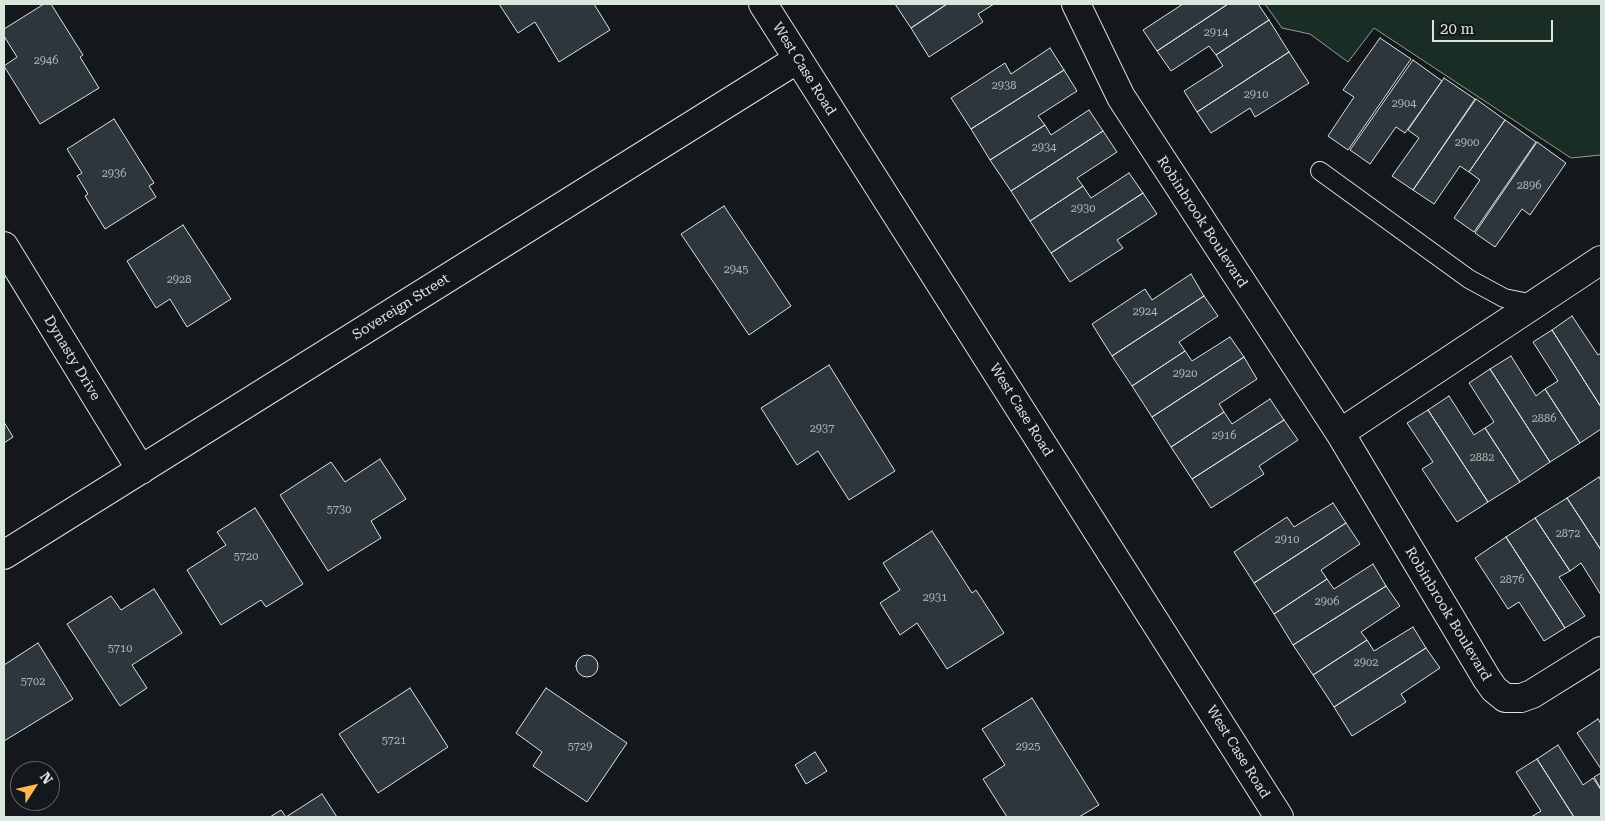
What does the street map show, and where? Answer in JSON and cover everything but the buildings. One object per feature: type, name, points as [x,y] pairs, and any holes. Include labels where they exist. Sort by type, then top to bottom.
[{"type":"street","name":"West Case Road","points":[[762,4],[1279,817]]},
{"type":"street","name":"Robinbrook Boulevard","points":[[1076,4],[1121,97],[1340,433],[1494,689],[1505,698],[1521,698],[1532,694],[1601,651]]},
{"type":"street","name":"Sovereign Street","points":[[4,555],[798,59]]},
{"type":"street","name":"Dynasty Drive","points":[[4,246],[141,470]]},
{"type":"street","points":[[1340,433],[1601,260]]},
{"type":"lane","points":[[1320,171],[1469,279],[1504,298],[1534,304]]},
{"type":"green space","points":[[1265,4],[1601,4],[1601,155],[1571,158],[1374,28],[1348,62],[1310,34],[1282,28]]}]
